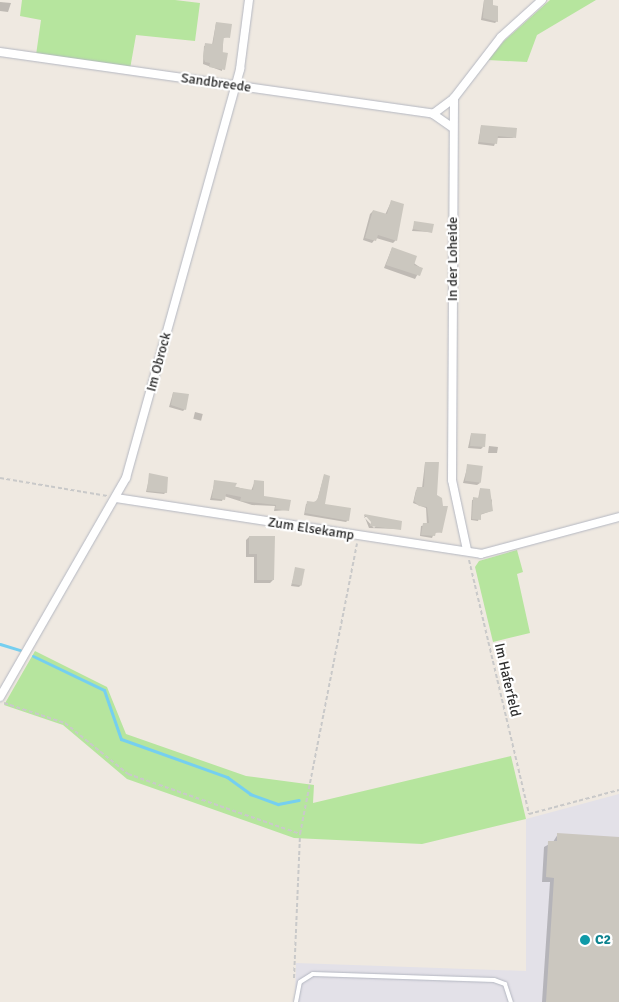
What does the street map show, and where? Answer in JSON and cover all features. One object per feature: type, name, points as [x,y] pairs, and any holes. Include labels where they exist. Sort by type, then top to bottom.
[{"type":"street","name":"Im Obrock","points":[[0,697],[116,498],[135,447],[235,86],[249,0]]},
{"type":"street","points":[[433,114],[454,98],[501,37],[542,0]]},
{"type":"street","name":"Sandbreede","points":[[0,52],[433,114],[453,128]]},
{"type":"street","name":"In der Loheide","points":[[454,98],[452,480],[467,550]]},
{"type":"street","name":"Zum Elsekamp","points":[[116,498],[359,536],[467,550],[481,554],[619,517]]},
{"type":"lane","points":[[296,1002],[300,982],[313,974],[494,980],[505,984],[511,1002]]},
{"type":"path","points":[[0,478],[116,498]]},
{"type":"path","points":[[294,982],[300,834],[359,536]]},
{"type":"path","name":"Im Haferfeld","points":[[467,550],[529,814],[619,790]]},
{"type":"path","points":[[0,702],[65,723],[128,774],[300,834]]},
{"type":"shaded area","points":[[619,794],[619,1002],[295,1002],[296,963],[526,971],[526,819]]},
{"type":"green space","points":[[22,0],[175,0],[200,3],[195,41],[136,35],[130,69],[36,55],[41,20],[20,16]]},
{"type":"green space","points":[[550,0],[596,0],[537,35],[527,62],[488,60],[504,41]]},
{"type":"green space","points":[[517,550],[523,572],[517,574],[530,633],[493,642],[475,567],[479,561]]},
{"type":"green space","points":[[35,651],[107,687],[126,734],[246,776],[314,785],[313,803],[511,756],[526,819],[422,844],[294,838],[127,779],[63,725],[4,705]]},
{"type":"building","points":[[484,0],[493,0],[493,5],[498,6],[498,22],[483,18]]},
{"type":"building","points":[[216,22],[232,24],[230,38],[224,37],[222,52],[228,53],[225,70],[209,67],[210,63],[205,62],[203,57],[205,43],[213,44]]},
{"type":"building","points":[[481,125],[517,128],[516,138],[498,136],[497,144],[479,142]]},
{"type":"building","points":[[391,200],[404,204],[397,241],[378,235],[376,241],[365,238],[373,210],[387,214]]},
{"type":"building","points":[[414,221],[434,224],[432,233],[413,229]]},
{"type":"building","points":[[392,247],[417,256],[414,265],[423,268],[420,276],[386,265]]},
{"type":"building","points":[[173,392],[189,394],[186,410],[171,405]]},
{"type":"building","points":[[471,433],[486,434],[485,447],[470,446]]},
{"type":"building","points":[[425,462],[439,462],[437,495],[442,498],[443,506],[448,506],[442,533],[436,532],[435,536],[421,535],[423,523],[429,523],[427,507],[419,506],[414,501],[417,487],[424,487]]},
{"type":"building","points":[[467,464],[483,466],[481,483],[465,481]]},
{"type":"building","points":[[149,473],[168,477],[167,493],[147,491]]},
{"type":"building","points":[[324,474],[330,476],[325,504],[351,508],[349,521],[305,513],[307,501],[315,502],[318,498]]},
{"type":"building","points":[[214,480],[237,483],[235,487],[253,490],[254,480],[264,481],[264,496],[291,500],[289,511],[275,509],[276,505],[240,501],[241,497],[226,494],[225,500],[212,498]]},
{"type":"building","points":[[480,488],[490,489],[493,511],[481,514],[481,520],[472,519],[473,497],[479,498]]},
{"type":"building","points":[[364,514],[402,521],[401,530],[370,526],[371,522]]},
{"type":"building","points":[[249,536],[275,536],[274,580],[257,580],[257,554],[249,554]]},
{"type":"building","points":[[295,567],[305,569],[302,586],[292,584]]},
{"type":"building","name":"C2","points":[[557,833],[619,837],[619,1002],[546,1002],[554,878],[546,877],[548,841],[557,841]]},
{"type":"waterway","points":[[0,644],[20,650]]},
{"type":"waterway","points":[[33,656],[104,690],[121,739],[227,777],[250,794],[278,804],[299,800]]},
{"type":"place","name":"C2","points":[[585,940]]}]
